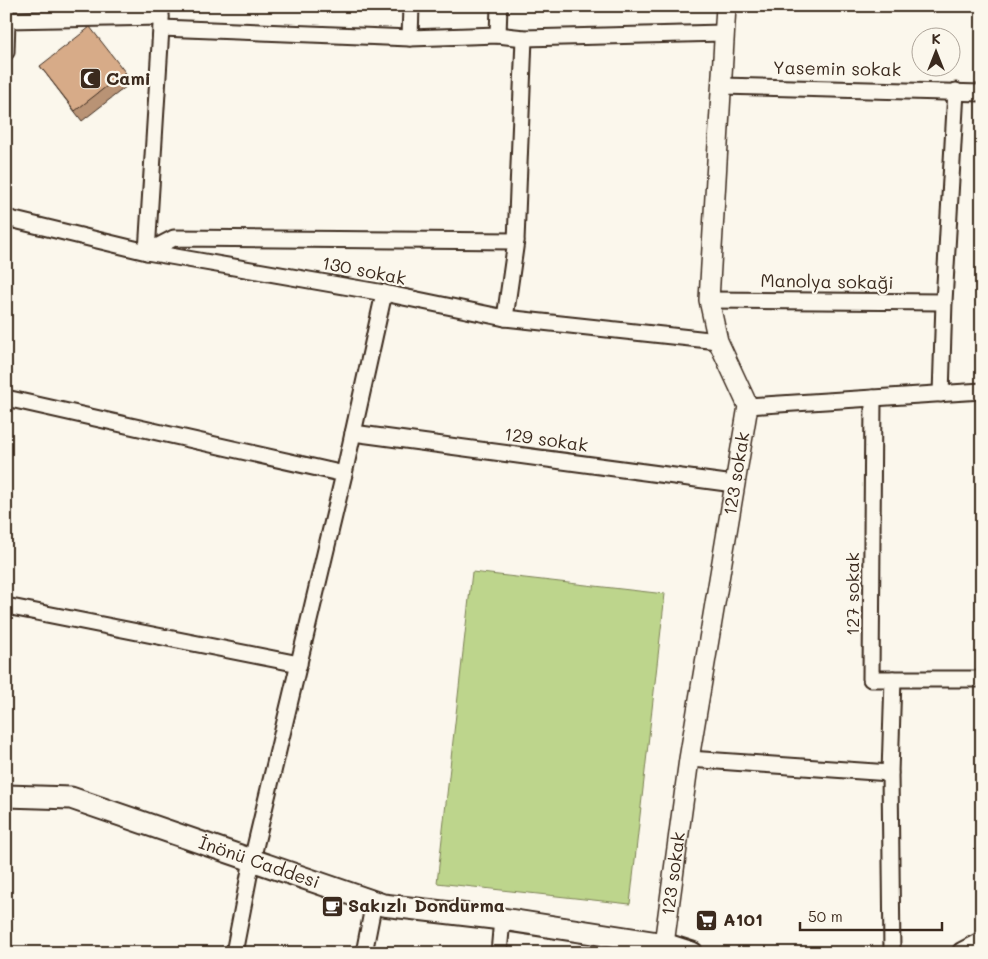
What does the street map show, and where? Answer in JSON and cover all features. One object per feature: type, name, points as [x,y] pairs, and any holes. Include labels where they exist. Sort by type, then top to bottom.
[{"type":"main road","name":"İnönü Caddesi","points":[[6,796],[71,798],[383,905],[502,919],[664,944],[692,953]]},
{"type":"main road","points":[[963,953],[982,943]]},
{"type":"street","points":[[410,6],[410,38]]},
{"type":"street","points":[[498,35],[499,6]]},
{"type":"street","points":[[726,6],[709,300],[718,340],[748,406],[982,391]]},
{"type":"street","points":[[147,252],[161,17]]},
{"type":"street","points":[[6,52],[7,20],[161,17],[410,38],[498,35],[524,38],[723,33]]},
{"type":"street","points":[[504,318],[516,241],[524,38]]},
{"type":"street","name":"Yasemin sokak","points":[[722,86],[982,92]]},
{"type":"street","points":[[940,394],[956,91]]},
{"type":"street","name":"130 sokak","points":[[6,218],[147,252],[384,293],[504,318],[718,340]]},
{"type":"street","points":[[147,252],[174,238],[516,241]]},
{"type":"street","points":[[234,953],[252,860],[344,474],[384,293]]},
{"type":"street","name":"Manolya sokaği","points":[[709,300],[944,302]]},
{"type":"street","points":[[6,398],[344,474]]},
{"type":"street","name":"127 sokak","points":[[873,398],[871,679],[982,679]]},
{"type":"street","name":"123 sokak","points":[[664,944],[689,759],[748,406]]},
{"type":"street","name":"129 sokak","points":[[353,433],[734,484]]},
{"type":"street","points":[[6,606],[299,664]]},
{"type":"street","points":[[892,953],[890,773],[893,679]]},
{"type":"street","points":[[689,759],[890,773]]},
{"type":"street","points":[[364,953],[374,902]]},
{"type":"street","points":[[499,953],[502,919]]},
{"type":"green space","points":[[472,572],[665,594],[630,904],[437,883]]},
{"type":"building","name":"Cami","points":[[90,27],[125,72],[75,111],[40,66]]},
{"type":"place","name":"Cami","points":[[90,79]]},
{"type":"place","name":"Sakızlı Dondurma","points":[[332,906]]},
{"type":"place","name":"A101","points":[[707,920]]}]
